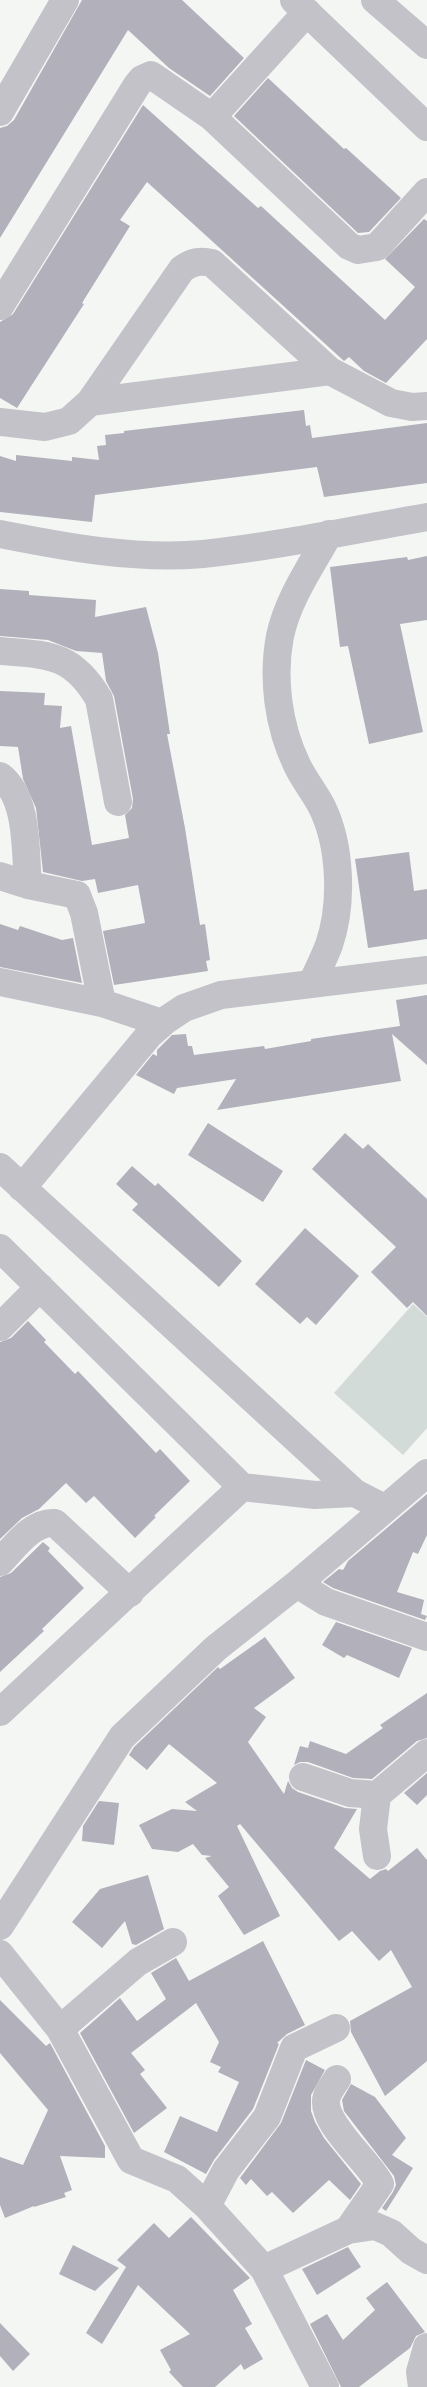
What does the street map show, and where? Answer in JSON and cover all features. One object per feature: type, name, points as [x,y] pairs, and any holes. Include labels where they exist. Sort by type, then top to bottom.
[{"type":"street","points":[[375,0],[427,45]]},
{"type":"street","points":[[0,112],[66,1]]},
{"type":"street","points":[[212,117],[300,6],[427,127]]},
{"type":"street","points":[[0,306],[142,79],[151,75],[212,117],[349,246],[358,250],[377,247],[427,192]]},
{"type":"street","points":[[0,422],[45,427],[69,421],[90,402],[182,268],[198,261],[212,263],[330,372],[391,403],[412,408],[427,406]]},
{"type":"street","points":[[90,402],[330,372]]},
{"type":"street","points":[[0,534],[79,548],[203,554],[427,517]]},
{"type":"street","points":[[312,983],[330,944],[335,918],[337,870],[332,842],[322,807],[303,778],[286,739],[278,697],[277,662],[286,611],[328,534]]},
{"type":"street","points":[[0,651],[46,655],[61,660],[74,668],[91,686],[99,699],[118,802]]},
{"type":"street","points":[[0,776],[10,786],[20,805],[28,885]]},
{"type":"street","points":[[0,876],[28,885],[77,895],[84,913],[102,1003]]},
{"type":"street","points":[[22,1188],[150,1034],[184,1008],[202,1000],[221,995],[427,970]]},
{"type":"street","points":[[0,982],[102,1003],[162,1023]]},
{"type":"street","points":[[0,1167],[356,1493],[384,1508]]},
{"type":"street","points":[[0,1248],[242,1487],[315,1496],[356,1493]]},
{"type":"street","points":[[0,1327],[40,1287]]},
{"type":"street","points":[[0,1926],[122,1737],[216,1648],[297,1584],[427,1473]]},
{"type":"street","points":[[0,1712],[242,1487]]},
{"type":"street","points":[[0,1562],[34,1528],[46,1522],[55,1523],[130,1593]]},
{"type":"street","points":[[297,1584],[326,1602],[427,1637]]},
{"type":"street","points":[[377,1856],[373,1829],[377,1795],[427,1753]]},
{"type":"street","points":[[303,1777],[350,1793],[377,1795]]},
{"type":"street","points":[[60,2029],[138,1962],[174,1942]]},
{"type":"street","points":[[0,1954],[60,2029],[131,2160],[177,2179],[207,2206],[264,2269],[325,2387]]},
{"type":"street","points":[[207,2206],[226,2170],[267,2117],[294,2048],[336,2028]]},
{"type":"street","points":[[337,2079],[326,2095],[326,2110],[347,2141],[375,2172],[380,2184],[348,2230]]},
{"type":"street","points":[[264,2269],[348,2230],[376,2226],[391,2233],[411,2252],[427,2260]]},
{"type":"street","points":[[422,2387],[420,2372],[427,2347]]},
{"type":"shaded area","points":[[413,1304],[427,1317],[427,1428],[403,1455],[334,1393]]},
{"type":"building","points":[[82,0],[182,0],[244,58],[210,96],[169,68],[128,30],[0,238],[0,128],[7,126],[14,120]]},
{"type":"building","points":[[268,78],[344,149],[346,148],[401,198],[369,232],[358,233],[234,116]]},
{"type":"building","points":[[143,105],[258,208],[261,206],[385,320],[415,287],[385,259],[424,219],[427,221],[427,339],[386,383],[364,371],[349,357],[344,361],[147,182],[120,220],[130,226],[82,303],[84,304],[17,408],[0,398],[0,322],[13,314]]},
{"type":"building","points":[[304,410],[306,426],[310,425],[312,438],[427,423],[427,483],[324,497],[317,467],[95,495],[92,522],[0,512],[0,456],[16,461],[16,455],[72,461],[72,457],[99,460],[97,446],[106,445],[105,435],[124,433],[124,431]]},
{"type":"building","points":[[427,556],[427,620],[400,624],[423,732],[369,744],[348,646],[340,647],[330,567],[407,557],[408,560]]},
{"type":"building","points":[[0,589],[29,591],[29,595],[96,600],[95,617],[146,607],[158,653],[170,734],[167,734],[185,828],[200,925],[205,924],[210,960],[206,961],[208,971],[114,985],[103,931],[145,923],[138,885],[98,893],[95,879],[82,881],[43,872],[36,808],[23,779],[18,747],[0,746],[0,691],[45,693],[44,705],[62,706],[60,728],[71,726],[92,845],[129,838],[125,815],[132,808],[133,799],[114,696],[106,681],[102,653],[76,651],[48,640],[0,636]]},
{"type":"building","points":[[409,852],[414,891],[427,889],[427,939],[368,948],[355,859]]},
{"type":"building","points":[[0,924],[18,930],[20,926],[62,940],[73,938],[82,983],[0,967]]},
{"type":"building","points":[[427,995],[427,1065],[392,1034],[401,1081],[217,1110],[236,1079],[177,1088],[174,1094],[136,1075],[153,1054],[157,1056],[157,1050],[172,1035],[186,1034],[188,1046],[192,1046],[194,1055],[264,1046],[265,1049],[311,1041],[311,1039],[400,1026],[396,1000]]},
{"type":"building","points":[[208,1123],[283,1171],[263,1202],[188,1155]]},
{"type":"building","points":[[345,1133],[363,1149],[368,1144],[427,1199],[427,1316],[413,1302],[407,1308],[371,1272],[396,1247],[312,1169]]},
{"type":"building","points":[[132,1166],[155,1186],[158,1183],[242,1261],[219,1287],[132,1210],[138,1204],[116,1184]]},
{"type":"building","points":[[305,1228],[359,1276],[316,1325],[307,1317],[300,1324],[255,1284]]},
{"type":"building","points":[[28,1321],[46,1340],[44,1342],[75,1374],[78,1371],[156,1453],[160,1449],[190,1481],[154,1516],[156,1517],[135,1538],[94,1496],[86,1503],[66,1483],[39,1509],[22,1518],[0,1539],[0,1342],[11,1338]]},
{"type":"building","points":[[427,1494],[427,1535],[418,1554],[413,1552],[397,1592],[424,1600],[421,1614],[427,1616],[425,1620],[333,1588],[323,1582],[339,1569],[343,1570],[348,1561]]},
{"type":"building","points":[[43,1542],[50,1548],[48,1551],[84,1588],[42,1629],[44,1631],[0,1672],[0,1577],[11,1573]]},
{"type":"building","points":[[336,1622],[412,1648],[399,1678],[347,1655],[344,1658],[322,1645]]},
{"type":"building","points":[[265,1637],[295,1678],[254,1708],[266,1717],[248,1742],[284,1794],[288,1781],[292,1788],[298,1792],[345,1808],[357,1809],[334,1848],[370,1879],[380,1871],[386,1869],[388,1871],[417,1848],[427,1860],[427,2061],[385,2096],[351,2032],[350,2021],[412,1987],[391,1950],[379,1961],[352,1931],[339,1941],[240,1824],[237,1826],[280,1916],[244,1935],[218,1896],[229,1887],[205,1858],[212,1856],[202,1855],[193,1844],[178,1852],[152,1849],[139,1825],[172,1809],[197,1811],[185,1802],[217,1783],[169,1744],[147,1770],[129,1755],[134,1747],[218,1667],[220,1669]]},
{"type":"building","points":[[427,1693],[427,1738],[417,1741],[372,1779],[353,1778],[308,1762],[300,1762],[294,1765],[300,1746],[308,1748],[310,1741],[346,1754],[383,1728],[380,1725]]},
{"type":"building","points":[[427,1773],[427,1795],[417,1805],[404,1793]]},
{"type":"building","points":[[99,1801],[119,1803],[114,1845],[82,1841],[83,1826]]},
{"type":"building","points":[[148,1875],[164,1929],[136,1945],[132,1944],[125,1921],[102,1948],[72,1922],[100,1889]]},
{"type":"building","points":[[263,1941],[305,2025],[287,2034],[277,2043],[279,2044],[253,2109],[214,2160],[206,2174],[164,2152],[180,2116],[217,2132],[239,2082],[218,2072],[221,2067],[210,2062],[219,2042],[196,2003],[131,2053],[145,2070],[140,2074],[167,2108],[134,2133],[80,2033],[120,1998],[137,2021],[166,1999],[151,1973],[176,1958],[189,1981]]},
{"type":"building","points":[[0,2000],[46,2046],[50,2043],[105,2146],[105,2158],[60,2156],[72,2190],[64,2193],[66,2197],[34,2206],[5,2218],[0,2205],[0,2157],[23,2165],[48,2110],[0,2053]]},
{"type":"building","points":[[306,2060],[325,2070],[311,2095],[311,2111],[315,2122],[324,2138],[361,2184],[350,2200],[329,2180],[293,2213],[272,2192],[267,2196],[251,2179],[246,2185],[240,2178],[281,2123]]},
{"type":"building","points":[[351,2084],[375,2097],[406,2138],[392,2155],[413,2168],[386,2211],[382,2208],[396,2185],[394,2176],[344,2111],[342,2100]]},
{"type":"building","points":[[191,2217],[250,2278],[233,2290],[252,2324],[245,2328],[263,2359],[244,2370],[241,2364],[215,2387],[183,2387],[169,2372],[171,2370],[160,2350],[190,2334],[138,2285],[102,2344],[86,2333],[126,2267],[117,2260],[154,2223],[169,2238]]},
{"type":"building","points":[[73,2245],[119,2268],[95,2291],[59,2274]]},
{"type":"building","points":[[348,2247],[361,2267],[317,2295],[302,2269]]},
{"type":"building","points":[[387,2282],[425,2332],[416,2336],[410,2348],[359,2387],[341,2387],[310,2324],[327,2314],[343,2340],[375,2310],[366,2298]]},
{"type":"building","points":[[0,2323],[30,2354],[13,2371],[0,2356]]}]
